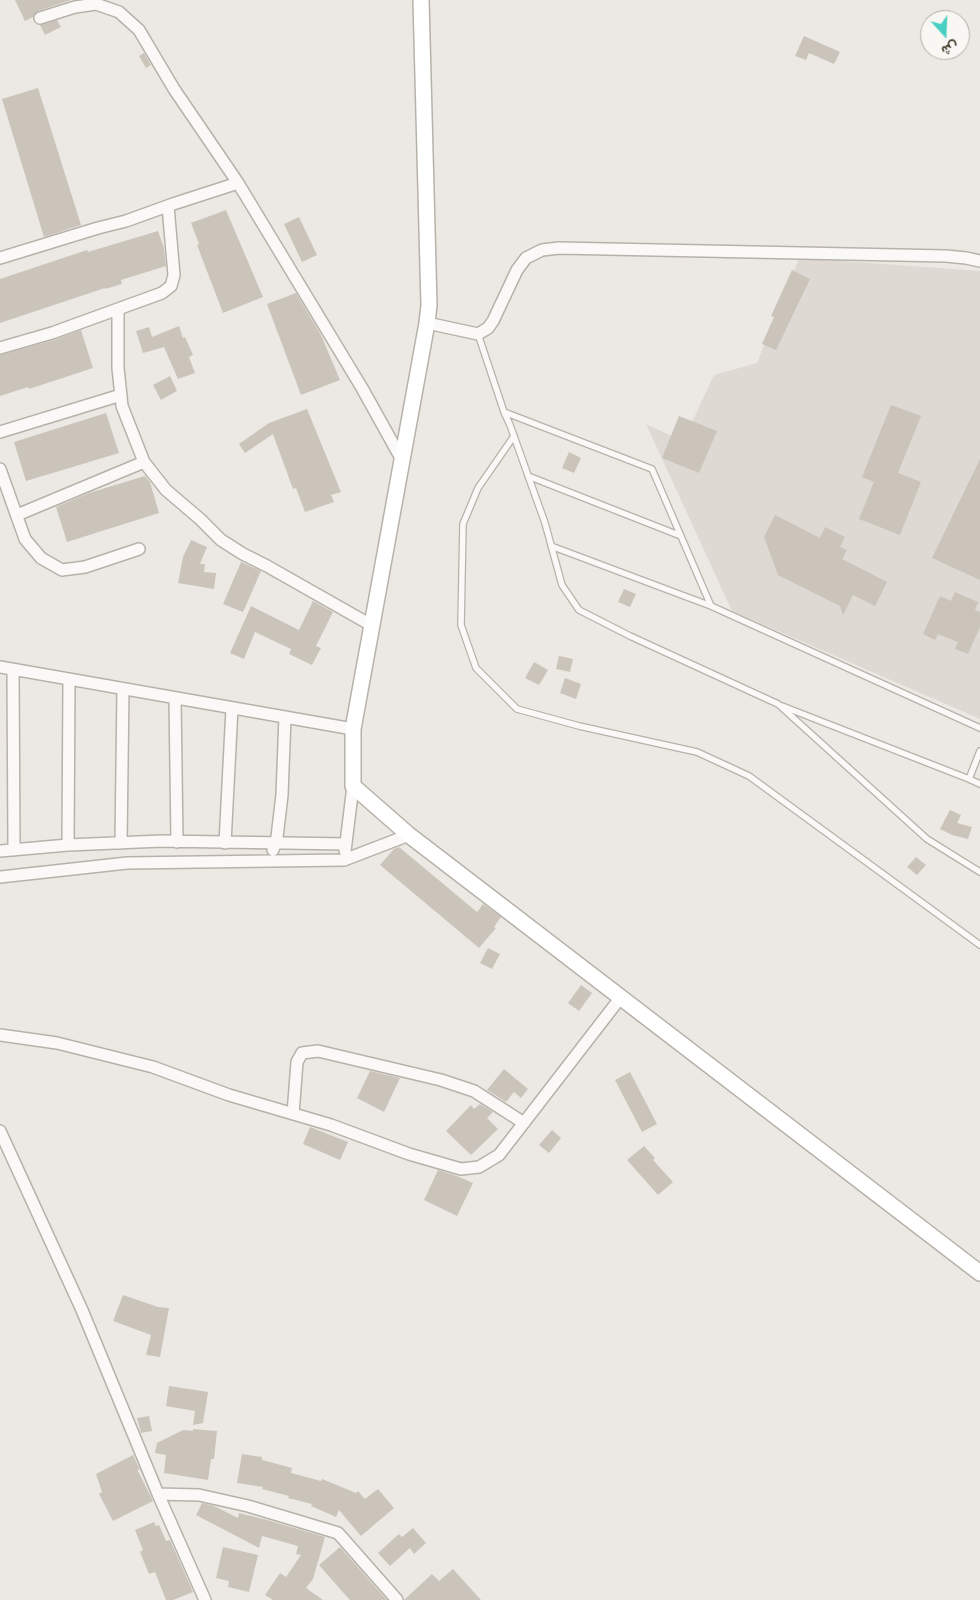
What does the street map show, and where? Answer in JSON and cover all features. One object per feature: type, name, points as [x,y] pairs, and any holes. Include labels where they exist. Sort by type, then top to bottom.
[{"type":"street","points":[[344,860],[353,786],[353,729],[429,305],[421,0]]},
{"type":"street","points":[[40,18],[75,7],[96,4],[119,12],[139,30],[174,89],[238,183],[362,388],[402,460]]},
{"type":"street","points":[[0,258],[126,221],[238,183]]},
{"type":"street","points":[[0,348],[52,333],[162,293],[170,286],[174,275],[168,206]]},
{"type":"street","points":[[427,323],[478,334],[488,328],[493,321],[517,270],[526,258],[542,250],[559,248],[946,256],[966,258],[980,262]]},
{"type":"street","points":[[118,309],[118,368],[122,406],[144,462],[166,490],[221,540],[371,625]]},
{"type":"street","points":[[0,432],[121,395]]},
{"type":"street","points":[[17,515],[144,462]]},
{"type":"street","points":[[0,469],[26,539],[41,558],[62,570],[85,567],[138,549]]},
{"type":"street","points":[[0,667],[353,729]]},
{"type":"street","points":[[13,670],[14,850]]},
{"type":"street","points":[[68,845],[69,679]]},
{"type":"street","points":[[121,843],[123,689]]},
{"type":"street","points":[[175,698],[177,842]]},
{"type":"street","points":[[225,843],[232,708]]},
{"type":"street","points":[[270,861],[275,844],[282,795],[285,717]]},
{"type":"street","points":[[353,786],[409,835],[980,1272]]},
{"type":"street","points":[[0,877],[127,863],[344,860],[409,835]]},
{"type":"street","points":[[0,851],[68,845],[121,843],[346,844]]},
{"type":"street","points":[[0,1035],[57,1043],[153,1067],[229,1095],[331,1125],[410,1154],[461,1169],[479,1167],[500,1155],[620,997]]},
{"type":"street","points":[[293,1114],[297,1062],[302,1053],[318,1051],[442,1080],[474,1091],[524,1123]]},
{"type":"street","points":[[0,1131],[82,1310],[158,1494],[208,1599]]},
{"type":"street","points":[[158,1494],[199,1495],[232,1502],[338,1533],[397,1600]]},
{"type":"lane","points":[[478,334],[528,476],[562,585],[579,610],[630,636],[778,704],[969,778],[980,784]]},
{"type":"lane","points":[[504,412],[652,469],[712,606]]},
{"type":"lane","points":[[514,436],[478,488],[463,524],[461,625],[476,668],[517,710],[696,752],[749,776],[980,945]]},
{"type":"lane","points":[[528,476],[682,536]]},
{"type":"lane","points":[[551,546],[712,606],[980,728]]},
{"type":"lane","points":[[778,704],[926,839],[980,872]]},
{"type":"lane","points":[[969,778],[980,751]]},
{"type":"shaded area","points":[[799,258],[980,271],[980,719],[732,611],[646,424],[683,441],[714,375],[757,363]]},
{"type":"building","points":[[15,0],[71,0],[38,11],[33,17],[25,21]]},
{"type":"building","points":[[57,20],[61,27],[45,35],[40,25]]},
{"type":"building","points":[[804,36],[840,52],[834,64],[809,53],[806,60],[795,56]]},
{"type":"building","points":[[144,53],[151,65],[146,68],[139,56]]},
{"type":"building","points":[[38,88],[81,225],[44,237],[2,99]]},
{"type":"building","points":[[226,210],[263,297],[223,313],[197,245],[199,244],[191,223]]},
{"type":"building","points":[[299,217],[317,255],[302,262],[284,224]]},
{"type":"building","points":[[158,231],[164,248],[166,266],[121,280],[122,284],[0,323],[0,279],[87,250],[88,252]]},
{"type":"building","points":[[792,270],[810,279],[776,350],[762,344],[774,317],[771,316]]},
{"type":"building","points":[[296,293],[321,335],[340,380],[301,395],[267,304]]},
{"type":"building","points":[[179,326],[183,338],[185,337],[193,355],[189,357],[195,373],[178,379],[164,347],[143,353],[136,331],[149,327],[152,337]]},
{"type":"building","points":[[81,330],[93,368],[29,389],[28,387],[0,396],[0,355],[54,340]]},
{"type":"building","points":[[170,376],[177,391],[161,400],[153,385]]},
{"type":"building","points":[[891,405],[921,416],[898,473],[921,482],[900,535],[859,519],[874,482],[862,477]]},
{"type":"building","points":[[307,409],[341,492],[331,495],[334,502],[305,512],[296,488],[293,489],[273,434],[245,453],[239,444],[269,423]]},
{"type":"building","points":[[106,413],[119,453],[26,481],[14,442]]},
{"type":"building","points":[[679,416],[717,431],[699,473],[662,458]]},
{"type":"building","points":[[569,452],[581,458],[574,473],[562,468]]},
{"type":"building","points":[[980,459],[980,580],[932,558]]},
{"type":"building","points":[[145,476],[150,482],[159,513],[67,542],[56,507],[89,493]]},
{"type":"building","points":[[775,515],[820,538],[825,527],[845,537],[840,547],[847,550],[842,559],[887,582],[875,606],[853,595],[843,615],[840,606],[778,575],[764,537]]},
{"type":"building","points":[[191,540],[207,547],[200,564],[205,564],[204,572],[216,573],[214,589],[178,583],[183,557]]},
{"type":"building","points":[[241,562],[261,571],[243,612],[223,604]]},
{"type":"building","points":[[624,589],[636,594],[630,607],[618,602]]},
{"type":"building","points":[[955,592],[978,602],[975,610],[980,612],[980,627],[968,654],[955,649],[958,642],[938,634],[935,640],[923,634],[940,596],[951,601]]},
{"type":"building","points":[[313,601],[333,612],[316,646],[321,648],[312,665],[289,654],[291,649],[255,632],[244,659],[230,653],[251,606],[299,630]]},
{"type":"building","points":[[559,656],[573,659],[570,672],[556,669]]},
{"type":"building","points":[[534,662],[548,670],[539,685],[525,678]]},
{"type":"building","points":[[565,678],[581,684],[576,699],[560,693]]},
{"type":"building","points":[[950,810],[961,815],[957,823],[972,827],[968,839],[952,835],[940,829]]},
{"type":"building","points":[[399,847],[477,912],[483,904],[501,917],[494,927],[496,928],[479,948],[380,865],[394,849]]},
{"type":"building","points":[[916,857],[926,865],[917,875],[907,867]]},
{"type":"building","points":[[488,948],[500,954],[492,969],[480,963]]},
{"type":"building","points":[[581,985],[592,993],[579,1011],[568,1003]]},
{"type":"building","points":[[504,1069],[528,1089],[521,1098],[514,1092],[506,1102],[487,1090]]},
{"type":"building","points":[[370,1071],[400,1078],[384,1112],[357,1098]]},
{"type":"building","points":[[630,1072],[657,1124],[642,1132],[615,1080]]},
{"type":"building","points":[[480,1104],[493,1112],[487,1118],[498,1129],[471,1155],[446,1131],[471,1105],[474,1109]]},
{"type":"building","points":[[310,1127],[348,1142],[340,1160],[303,1144]]},
{"type":"building","points":[[552,1130],[561,1138],[549,1153],[539,1145]]},
{"type":"building","points":[[644,1146],[655,1158],[653,1160],[673,1182],[658,1195],[627,1160]]},
{"type":"building","points":[[438,1170],[473,1183],[457,1216],[424,1200]]},
{"type":"building","points":[[123,1295],[158,1307],[169,1308],[160,1357],[146,1355],[151,1335],[113,1321]]},
{"type":"building","points":[[169,1386],[208,1392],[203,1423],[193,1425],[195,1411],[166,1406]]},
{"type":"building","points":[[149,1416],[152,1431],[141,1433],[137,1418]]},
{"type":"building","points":[[193,1429],[217,1431],[214,1459],[211,1459],[208,1480],[164,1473],[166,1455],[155,1453],[157,1443],[183,1430],[193,1431]]},
{"type":"building","points":[[242,1454],[262,1457],[262,1460],[292,1468],[291,1473],[321,1481],[322,1479],[356,1493],[358,1491],[365,1499],[378,1489],[394,1508],[361,1536],[339,1510],[336,1517],[311,1506],[312,1504],[262,1489],[263,1487],[237,1483]]},
{"type":"building","points":[[133,1455],[140,1470],[137,1469],[153,1501],[113,1521],[99,1494],[102,1492],[96,1474]]},
{"type":"building","points":[[202,1503],[214,1506],[238,1518],[239,1513],[325,1537],[313,1579],[306,1588],[323,1600],[273,1600],[265,1595],[280,1573],[286,1577],[301,1555],[296,1554],[298,1546],[262,1536],[259,1548],[196,1515]]},
{"type":"building","points":[[154,1522],[156,1526],[159,1525],[166,1541],[170,1540],[193,1592],[173,1600],[166,1600],[155,1572],[149,1574],[140,1552],[143,1550],[135,1530]]},
{"type":"building","points":[[413,1528],[426,1543],[414,1554],[410,1548],[390,1566],[378,1553],[399,1534],[402,1537]]},
{"type":"building","points":[[223,1547],[258,1555],[249,1592],[228,1587],[229,1581],[216,1578]]},
{"type":"building","points":[[340,1547],[387,1600],[350,1600],[340,1589],[319,1565]]},
{"type":"building","points":[[453,1569],[481,1600],[404,1600],[432,1574],[439,1581]]}]
